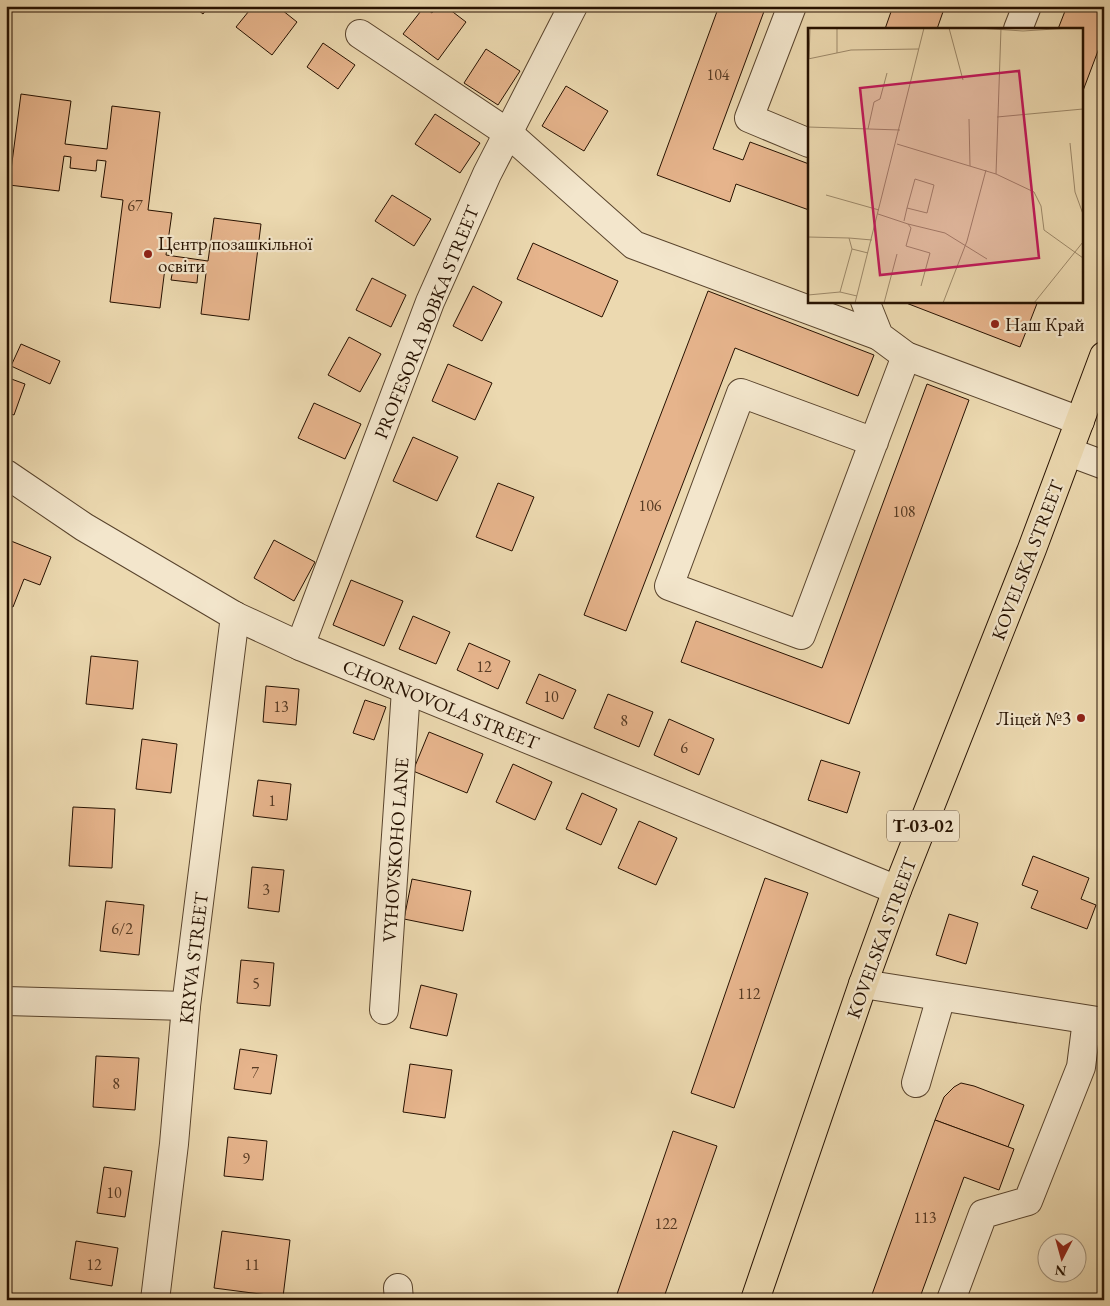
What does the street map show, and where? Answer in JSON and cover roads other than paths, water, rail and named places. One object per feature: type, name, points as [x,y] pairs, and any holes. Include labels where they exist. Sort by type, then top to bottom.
[{"type":"main road","name":"KOVELSKA STREET","points":[[755,1300],[863,984],[1032,549],[1104,356]]},
{"type":"street","name":"PROFESORA BOBKA STREET","points":[[300,646],[430,302],[487,174],[573,6]]},
{"type":"street","points":[[792,6],[749,118],[808,142]]},
{"type":"street","points":[[1018,28],[1027,6]]},
{"type":"street","points":[[360,34],[508,133],[634,245],[879,336],[906,356],[1080,421]]},
{"type":"street","points":[[864,302],[879,336]]},
{"type":"street","points":[[874,442],[741,393],[669,586],[801,635],[874,442],[906,356]]},
{"type":"street","points":[[1069,452],[1104,465]]},
{"type":"street","name":"CHORNOVOLA STREET","points":[[6,474],[84,527],[235,616],[300,646],[406,690],[898,890]]},
{"type":"street","name":"KRYVA STREET","points":[[155,1300],[174,1144],[186,1006],[235,616]]},
{"type":"street","name":"VYHOVSKOHO LANE","points":[[384,1010],[406,690]]},
{"type":"street","points":[[863,984],[1095,1021],[1081,1067],[1028,1201],[983,1214],[951,1300]]},
{"type":"street","points":[[916,1083],[941,997]]},
{"type":"street","points":[[6,1001],[186,1006]]},
{"type":"place","name":"Центр позашкільної освіти","points":[[148,254]]},
{"type":"place","name":"Наш Край","points":[[995,324]]},
{"type":"place","name":"Ліцей №3","points":[[1081,718]]}]
